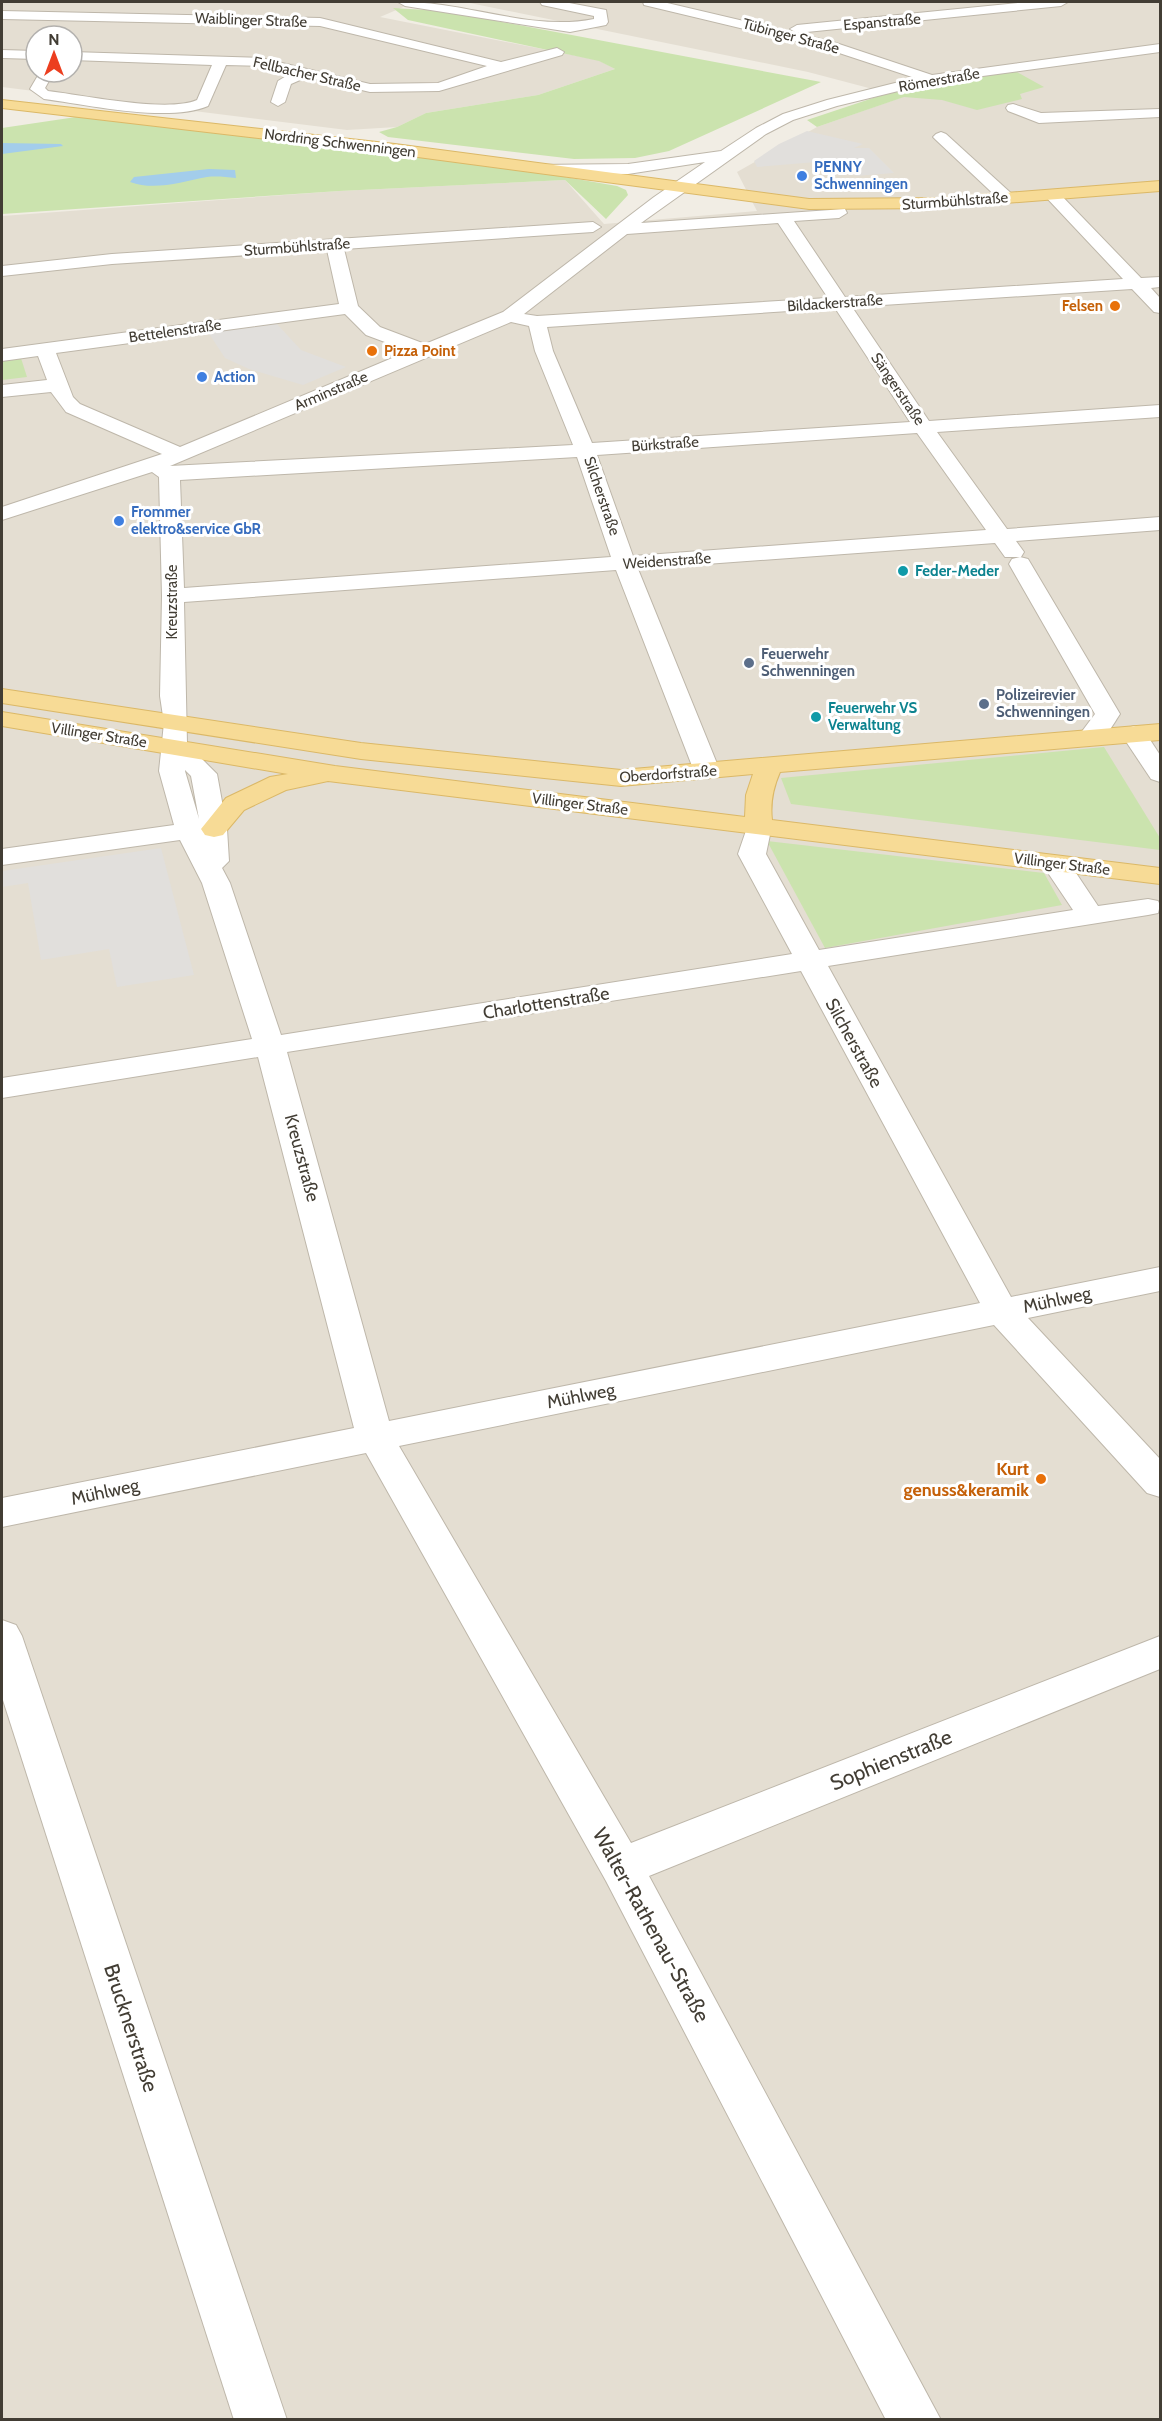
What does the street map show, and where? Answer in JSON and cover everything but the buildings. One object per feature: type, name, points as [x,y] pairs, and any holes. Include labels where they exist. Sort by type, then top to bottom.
[{"type":"main road","name":"Nordring Schwenningen","points":[[2,104],[540,168],[679,188]]},
{"type":"main road","name":"Sturmbühlstraße","points":[[679,188],[769,201],[849,206],[1007,198],[1161,186]]},
{"type":"main road","name":"Villinger Straße","points":[[2,696],[335,774],[1161,876]]},
{"type":"main road","name":"Villinger Straße","points":[[2,719],[176,735]]},
{"type":"main road","name":"Oberdorfstraße","points":[[176,735],[361,751],[621,778],[1161,732]]},
{"type":"main road","name":"Silcherstraße","points":[[759,825],[756,803],[759,787],[770,767]]},
{"type":"main road","points":[[201,830],[235,804],[279,783],[335,774]]},
{"type":"street","points":[[209,18],[218,2]]},
{"type":"street","points":[[405,2],[570,28],[601,22],[601,13],[547,2]]},
{"type":"street","name":"Tübinger Straße","points":[[649,2],[774,32],[892,65],[931,79]]},
{"type":"street","name":"Espanstraße","points":[[774,32],[1061,2]]},
{"type":"street","name":"Waiblinger Straße","points":[[2,15],[209,18],[332,24],[496,66]]},
{"type":"street","name":"Römerstraße","points":[[679,188],[788,117],[931,79],[1161,48]]},
{"type":"street","name":"Fellbacher Straße","points":[[84,56],[261,62],[360,88],[418,90],[439,87],[496,66],[557,52]]},
{"type":"street","points":[[2,54],[24,55]]},
{"type":"street","points":[[40,84],[37,89],[44,95],[178,109],[203,103],[221,60]]},
{"type":"street","points":[[278,102],[285,81],[305,73]]},
{"type":"street","points":[[1013,108],[1039,118],[1161,113]]},
{"type":"street","points":[[941,137],[1007,198]]},
{"type":"street","name":"Römerstraße","points":[[540,168],[628,169],[730,153]]},
{"type":"street","name":"Arminstraße","points":[[2,514],[168,464],[509,316],[679,188]]},
{"type":"street","points":[[1051,194],[1161,308]]},
{"type":"street","name":"Arminstraße","points":[[630,225],[696,209],[769,201]]},
{"type":"street","points":[[630,225],[839,213]]},
{"type":"street","name":"Sängerstraße","points":[[783,217],[923,427],[1004,536],[1108,714],[1090,738]]},
{"type":"street","name":"Sturmbühlstraße","points":[[2,271],[112,259],[593,227]]},
{"type":"street","points":[[334,244],[349,308],[373,331],[426,351]]},
{"type":"street","name":"Bildackerstraße","points":[[509,316],[537,322],[1161,282]]},
{"type":"street","name":"Bettelenstraße","points":[[2,355],[349,308]]},
{"type":"street","name":"Silcherstraße","points":[[537,322],[544,351],[585,450],[625,564],[707,771]]},
{"type":"street","points":[[45,349],[63,399],[73,408],[168,464]]},
{"type":"street","points":[[2,391],[58,385]]},
{"type":"street","name":"Bürkstraße","points":[[168,464],[585,450],[1161,411]]},
{"type":"street","name":"Kreuzstraße","points":[[168,464],[173,596],[172,696],[176,735],[204,774],[201,830],[292,1120],[375,1437]]},
{"type":"street","name":"Weidenstraße","points":[[173,596],[1161,524]]},
{"type":"street","points":[[1134,734],[1161,774]]},
{"type":"street","name":"Silcherstraße","points":[[759,825],[752,854],[1002,1312],[1161,1483]]},
{"type":"street","points":[[2,857],[201,830]]},
{"type":"street","points":[[1056,864],[1090,915]]},
{"type":"street","name":"Charlottenstraße","points":[[2,1088],[1148,907]]},
{"type":"street","name":"Mühlweg","points":[[2,1514],[1161,1279]]},
{"type":"street","name":"Walter-Rathenau-Straße","points":[[375,1437],[621,1867],[915,2420]]},
{"type":"street","name":"Brucknerstraße","points":[[2,1636],[261,2420]]},
{"type":"street","name":"Sophienstraße","points":[[621,1867],[1161,1652]]},
{"type":"shaded area","points":[[2,2],[415,2],[380,17],[598,60],[615,69],[538,95],[426,113],[397,127],[347,130],[2,87]]},
{"type":"shaded area","points":[[465,2],[1160,2],[1160,2419],[2,2420],[2,216],[339,191],[565,180],[604,224],[757,211],[737,172],[817,127],[903,97],[808,72]]},
{"type":"shaded area","points":[[807,131],[863,144],[854,148],[869,148],[894,173],[856,176],[840,160],[757,167],[754,161],[779,144]]},
{"type":"shaded area","points":[[276,323],[301,350],[346,367],[303,385],[249,369],[225,358],[208,332]]},
{"type":"shaded area","points":[[161,848],[194,975],[117,987],[109,949],[41,960],[28,883],[2,887],[2,871]]},
{"type":"green space","points":[[393,8],[444,11],[821,82],[669,151],[635,158],[574,159],[388,137],[379,132],[397,127],[426,113],[538,95],[615,69],[599,61],[408,20]]},
{"type":"green space","points":[[1015,71],[1044,87],[1020,94],[1022,99],[977,110],[942,100],[904,97],[817,127],[807,120],[888,93]]},
{"type":"green space","points":[[76,117],[513,168],[617,186],[626,190],[628,195],[606,219],[565,180],[339,191],[2,214],[2,128]]},
{"type":"green space","points":[[20,355],[27,377],[2,380],[2,358]]},
{"type":"green space","points":[[1104,747],[1160,838],[1160,850],[791,804],[781,778]]},
{"type":"green space","points":[[767,841],[1044,873],[1062,905],[825,948]]},
{"type":"water","points":[[2,143],[61,144],[63,146],[2,154]]},
{"type":"water","points":[[209,169],[235,170],[236,178],[207,177],[158,186],[130,182],[134,177]]},
{"type":"place","name":"PENNY Schwenningen","points":[[802,176]]},
{"type":"place","name":"Felsen","points":[[1115,306]]},
{"type":"place","name":"Pizza Point","points":[[372,351]]},
{"type":"place","name":"Action","points":[[202,377]]},
{"type":"place","name":"Frommer elektro&service GbR","points":[[119,521]]},
{"type":"place","name":"Feder-Meder","points":[[903,571]]},
{"type":"place","name":"Feuerwehr Schwenningen","points":[[749,663]]},
{"type":"place","name":"Polizeirevier Schwenningen","points":[[984,704]]},
{"type":"place","name":"Feuerwehr VS Verwaltung","points":[[816,717]]},
{"type":"place","name":"Kurt genuss&keramik","points":[[1041,1479]]}]
